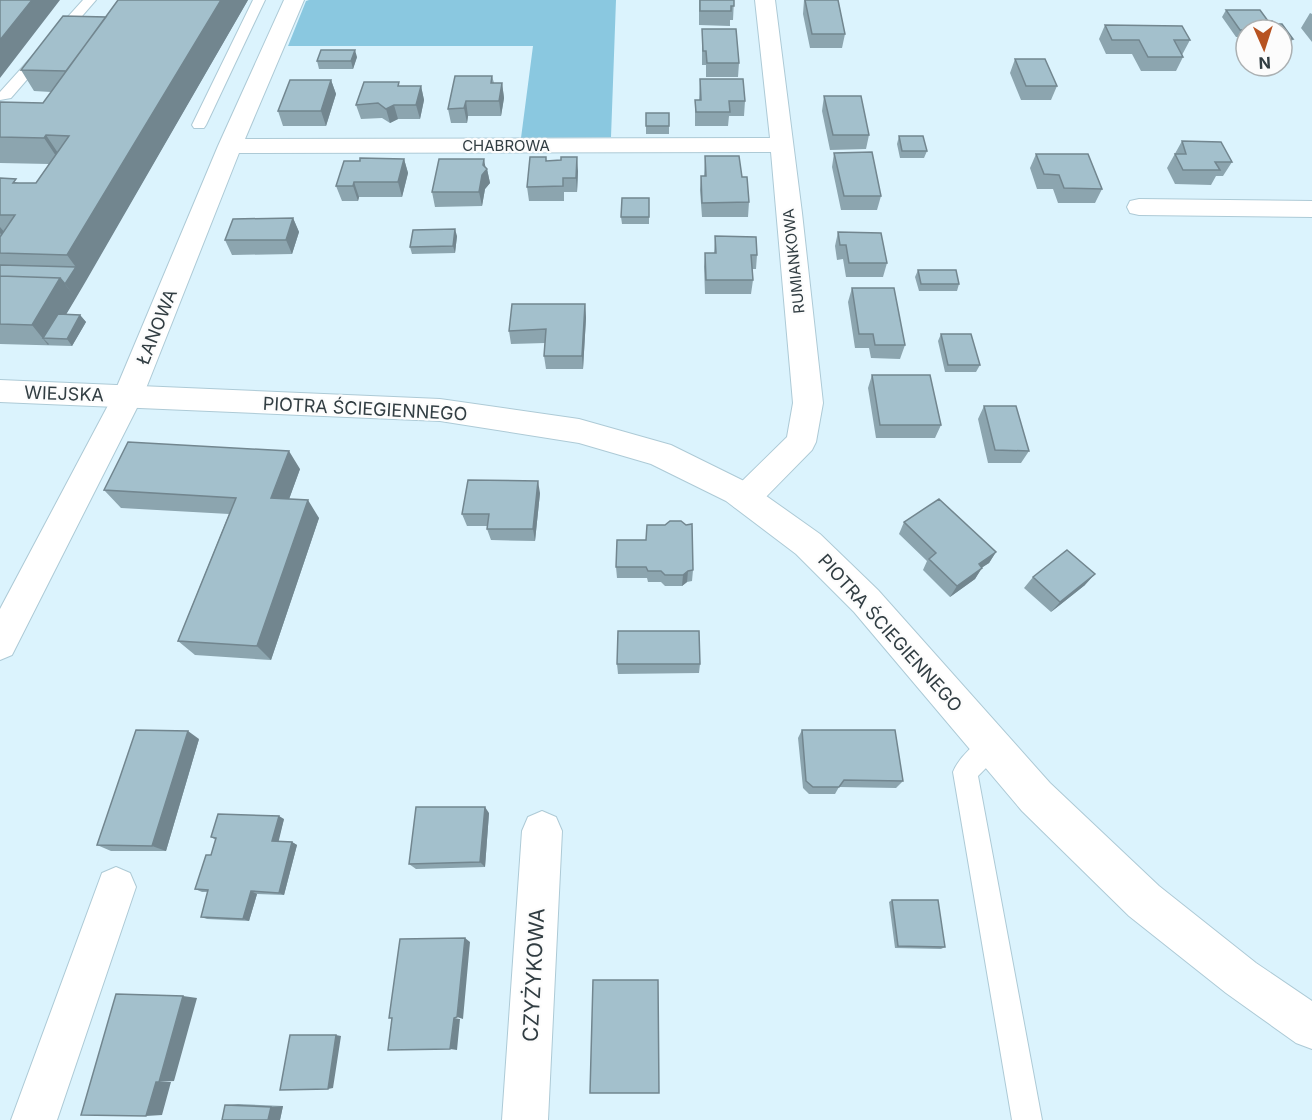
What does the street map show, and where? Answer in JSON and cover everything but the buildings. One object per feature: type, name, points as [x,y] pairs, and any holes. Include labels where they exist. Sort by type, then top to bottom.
[{"type":"street","name":"ŁANOWA","points":[[0,644],[128,396],[230,146],[294,0]]},
{"type":"street","name":"RUMIANKOWA","points":[[745,498],[801,442],[808,403],[765,0]]},
{"type":"street","name":"CHABROWA","points":[[230,146],[782,145]]},
{"type":"street","points":[[1139,207],[1312,209]]},
{"type":"street","name":"WIEJSKA","points":[[0,391],[128,396]]},
{"type":"street","name":"PIOTRA ŚCIEGIENNEGO","points":[[128,396],[440,410],[579,431],[660,454],[745,498],[808,544],[866,601],[1036,797],[1144,901],[1241,978],[1312,1027]]},
{"type":"street","name":"CZYŻYKOWA","points":[[525,1120],[542,831]]},
{"type":"street","points":[[34,1120],[116,887]]},
{"type":"lane","points":[[0,96],[6,95],[90,0]]},
{"type":"lane","points":[[199,125],[260,0]]},
{"type":"lane","points":[[992,746],[965,772],[1027,1120]]},
{"type":"shaded area","points":[[616,0],[611,137],[521,138],[533,46],[288,46],[306,1]]}]
